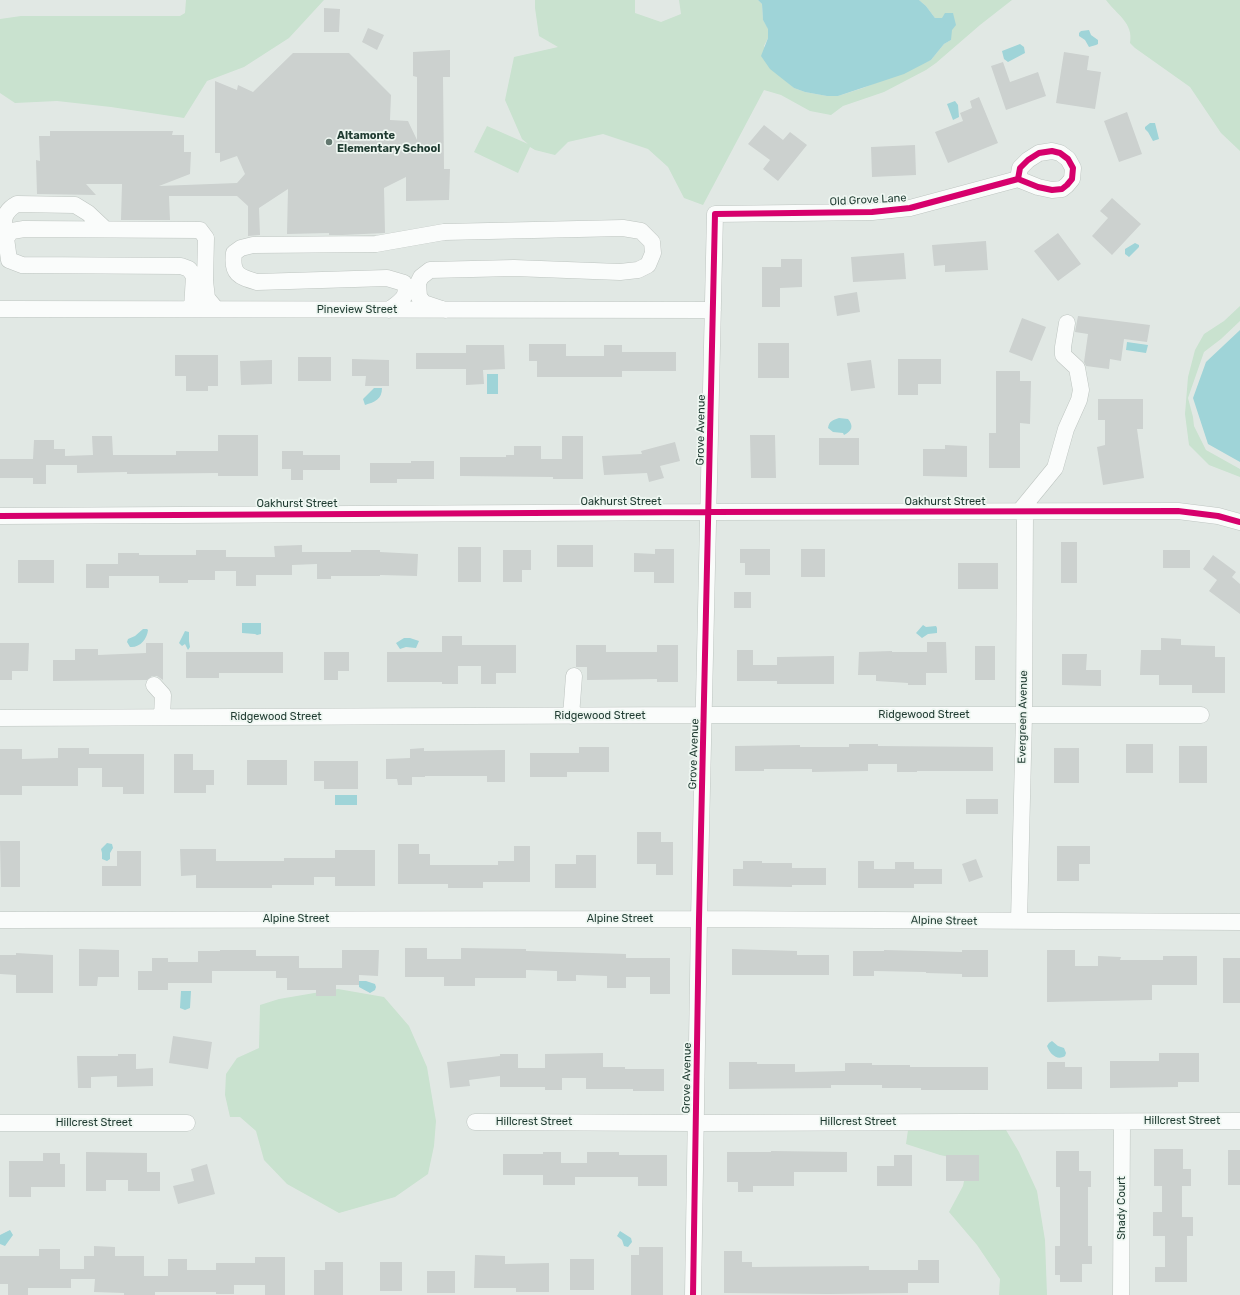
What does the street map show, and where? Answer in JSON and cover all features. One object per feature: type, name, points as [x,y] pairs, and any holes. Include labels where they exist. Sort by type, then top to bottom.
[{"type":"street","name":"Old Grove Lane","points":[[715,214],[872,212],[910,208],[1018,179]]},
{"type":"street","points":[[105,229],[88,213],[75,205],[17,204],[9,208],[3,222],[9,260],[22,265],[181,266],[190,270],[194,276],[192,309]]},
{"type":"street","name":"Grove Avenue","points":[[692,1295],[715,214]]},
{"type":"street","points":[[389,310],[404,299],[406,294],[404,283],[387,278],[257,282],[240,277],[236,271],[233,261],[234,253],[241,248],[253,245],[376,244],[444,232],[515,230],[623,228],[641,231],[652,242],[653,253],[648,265],[638,270],[620,272],[514,268],[430,270],[420,277],[418,283],[419,297],[424,303],[445,310]]},
{"type":"street","points":[[6,239],[12,231],[24,229],[200,230],[206,238],[205,281],[207,298],[216,309]]},
{"type":"street","name":"Pineview Street","points":[[0,309],[713,310]]},
{"type":"street","points":[[1022,512],[1055,468],[1066,429],[1079,400],[1081,390],[1077,368],[1063,355],[1062,347],[1067,323]]},
{"type":"street","name":"Oakhurst Street","points":[[0,516],[1178,511],[1218,516],[1240,522]]},
{"type":"street","name":"Evergreen Avenue","points":[[1019,921],[1024,715],[1022,512]]},
{"type":"street","points":[[571,716],[574,676]]},
{"type":"street","points":[[154,685],[163,695],[162,717]]},
{"type":"street","name":"Ridgewood Street","points":[[0,718],[705,715],[1201,715]]},
{"type":"street","name":"Alpine Street","points":[[0,920],[699,918],[1240,922]]},
{"type":"street","name":"Hillcrest Street","points":[[475,1122],[696,1123],[1240,1121]]},
{"type":"street","name":"Shady Court","points":[[1121,1295],[1122,1122]]},
{"type":"street","name":"Hillcrest Street","points":[[0,1123],[187,1123]]},
{"type":"green space","points":[[186,0],[324,0],[289,38],[244,67],[207,81],[184,118],[111,107],[57,101],[15,103],[0,93],[0,19],[21,16],[180,16],[185,13]]},
{"type":"green space","points":[[535,0],[635,0],[635,13],[661,22],[681,14],[679,0],[758,0],[762,4],[763,20],[768,28],[768,38],[764,46],[786,81],[794,88],[805,92],[827,96],[838,96],[863,88],[931,60],[944,44],[951,40],[942,18],[935,18],[926,6],[919,0],[1012,0],[926,70],[884,92],[843,106],[831,115],[810,111],[781,95],[764,90],[703,205],[684,198],[668,167],[648,149],[603,134],[568,142],[555,155],[535,150],[530,147],[518,173],[474,152],[487,126],[528,144],[522,139],[505,100],[514,57],[558,47],[539,36]]},
{"type":"green space","points":[[1106,0],[1240,0],[1240,151],[1221,133],[1190,87],[1130,43],[1131,36],[1127,24]]},
{"type":"green space","points":[[1240,306],[1240,321],[1221,339],[1204,352],[1188,398],[1194,426],[1206,450],[1240,469],[1240,477],[1209,465],[1189,445],[1185,414],[1188,377],[1195,350],[1204,334],[1224,321]]},
{"type":"green space","points":[[338,989],[384,997],[409,1026],[427,1067],[436,1121],[434,1146],[428,1174],[395,1197],[339,1213],[287,1184],[264,1160],[256,1131],[240,1117],[230,1117],[225,1095],[226,1074],[237,1058],[259,1048],[260,1005],[279,999]]},
{"type":"green space","points":[[908,1130],[1006,1130],[1019,1152],[1037,1191],[1045,1240],[1047,1295],[999,1295],[1000,1279],[977,1245],[949,1212],[963,1186],[968,1161],[940,1155],[906,1144]]},
{"type":"water","points":[[758,0],[919,0],[926,6],[935,18],[942,18],[945,13],[953,13],[956,25],[952,30],[951,40],[944,44],[931,60],[904,74],[838,96],[827,96],[805,92],[794,88],[770,69],[761,56],[768,38],[768,29],[763,20],[762,4]]},
{"type":"water","points":[[1089,30],[1091,35],[1098,40],[1098,44],[1089,47],[1085,40],[1079,36],[1079,33],[1081,31]]},
{"type":"water","points":[[1020,44],[1024,47],[1025,53],[1008,62],[1004,59],[1002,51]]},
{"type":"water","points":[[955,101],[958,105],[959,117],[953,120],[947,104]]},
{"type":"water","points":[[1150,123],[1155,123],[1159,139],[1153,141],[1145,129],[1145,127]]},
{"type":"water","points":[[1135,243],[1139,245],[1139,247],[1129,257],[1125,254],[1125,249]]},
{"type":"water","points":[[1240,330],[1240,462],[1208,444],[1193,398],[1206,362]]},
{"type":"water","points":[[1127,342],[1148,345],[1146,353],[1126,350]]},
{"type":"water","points":[[487,374],[498,374],[498,394],[487,394]]},
{"type":"water","points":[[374,388],[382,388],[381,395],[375,401],[365,405],[363,399]]},
{"type":"water","points":[[839,418],[848,419],[851,424],[849,432],[844,435],[843,433],[833,432],[828,428],[830,422]]},
{"type":"water","points":[[242,623],[261,623],[261,634],[257,635],[242,633]]},
{"type":"water","points":[[923,625],[926,627],[936,626],[937,633],[928,634],[922,638],[916,633]]},
{"type":"water","points":[[143,629],[148,630],[145,640],[137,646],[130,647],[127,642],[128,639],[135,636]]},
{"type":"water","points":[[185,631],[189,632],[190,647],[188,650],[185,644],[182,646],[179,643]]},
{"type":"water","points":[[404,638],[419,641],[416,648],[406,647],[400,649],[396,643]]},
{"type":"water","points":[[335,795],[357,795],[357,805],[335,805]]},
{"type":"water","points":[[107,843],[112,844],[113,848],[110,853],[110,859],[107,861],[102,859],[101,849]]},
{"type":"water","points":[[359,981],[366,981],[375,984],[375,990],[370,993],[359,987]]},
{"type":"water","points":[[181,991],[191,991],[190,1008],[185,1010],[180,1008]]},
{"type":"water","points":[[1052,1041],[1058,1046],[1064,1048],[1066,1053],[1065,1056],[1059,1058],[1050,1052],[1047,1046]]},
{"type":"water","points":[[10,1230],[13,1235],[5,1246],[0,1244],[0,1235]]},
{"type":"water","points":[[620,1231],[631,1238],[632,1242],[628,1247],[624,1246],[622,1240],[617,1236]]},
{"type":"building","points":[[324,8],[340,9],[339,32],[324,32]]},
{"type":"building","points":[[368,28],[384,35],[377,50],[362,42]]},
{"type":"building","name":"Altamonte Elementary School","points":[[450,50],[450,77],[443,77],[444,169],[450,169],[449,200],[406,201],[406,177],[384,188],[385,233],[342,235],[329,235],[329,233],[287,234],[288,189],[259,208],[260,235],[248,236],[248,206],[237,196],[169,196],[170,220],[121,220],[122,184],[86,184],[96,195],[37,194],[36,160],[40,161],[39,136],[50,136],[50,131],[173,131],[172,135],[184,135],[184,152],[191,152],[190,174],[159,186],[237,183],[245,174],[237,156],[220,162],[220,153],[215,153],[215,81],[237,90],[238,85],[253,92],[293,53],[349,53],[391,95],[390,120],[408,121],[417,140],[417,77],[413,76],[413,52]]},
{"type":"building","points":[[1064,52],[1089,56],[1087,70],[1101,72],[1095,109],[1056,103]]},
{"type":"building","points":[[1003,62],[1010,82],[1038,72],[1046,96],[1006,110],[991,66]]},
{"type":"building","points":[[979,97],[998,143],[948,163],[935,132],[963,121],[960,113],[972,108],[970,101]]},
{"type":"building","points":[[1127,112],[1142,154],[1119,162],[1104,121]]},
{"type":"building","points":[[764,125],[783,140],[790,132],[807,145],[778,181],[763,169],[770,160],[748,144]]},
{"type":"building","points":[[915,145],[916,175],[872,177],[871,147]]},
{"type":"building","points":[[1112,198],[1141,224],[1112,255],[1092,236],[1108,218],[1100,211]]},
{"type":"building","points":[[1058,233],[1081,264],[1058,281],[1034,251]]},
{"type":"building","points":[[986,241],[988,270],[945,272],[945,265],[934,266],[932,245]]},
{"type":"building","points":[[904,253],[906,279],[853,282],[851,257]]},
{"type":"building","points":[[781,259],[802,259],[802,287],[780,288],[780,307],[762,307],[762,267],[781,267]]},
{"type":"building","points":[[857,292],[860,312],[837,316],[834,296]]},
{"type":"building","points":[[1078,316],[1150,325],[1147,342],[1124,339],[1121,361],[1110,359],[1109,369],[1086,366],[1084,362],[1088,334],[1075,332]]},
{"type":"building","points":[[1022,318],[1046,327],[1032,361],[1009,352]]},
{"type":"building","points":[[758,343],[789,343],[789,378],[758,378]]},
{"type":"building","points":[[529,344],[566,344],[566,356],[604,356],[604,345],[622,345],[622,352],[676,352],[676,371],[622,371],[622,377],[537,377],[537,361],[529,361]]},
{"type":"building","points":[[466,345],[504,345],[505,369],[483,370],[484,384],[466,385],[466,369],[416,369],[416,353],[466,353]]},
{"type":"building","points":[[175,355],[218,355],[218,386],[208,386],[208,391],[186,391],[186,376],[175,376]]},
{"type":"building","points":[[298,357],[331,357],[331,381],[298,381]]},
{"type":"building","points":[[352,359],[389,360],[389,386],[365,386],[366,376],[352,376]]},
{"type":"building","points":[[898,359],[941,359],[941,384],[918,384],[918,395],[898,395]]},
{"type":"building","points":[[272,360],[272,384],[241,385],[240,361]]},
{"type":"building","points":[[871,360],[875,388],[851,391],[847,363]]},
{"type":"building","points":[[996,371],[1020,371],[1020,381],[1031,381],[1030,424],[1020,423],[1020,468],[989,468],[989,433],[996,433]]},
{"type":"building","points":[[1098,399],[1143,399],[1143,429],[1137,429],[1144,478],[1103,485],[1097,447],[1105,445],[1105,420],[1098,420]]},
{"type":"building","points":[[218,435],[258,435],[258,476],[218,476],[218,473],[77,473],[77,465],[46,465],[46,484],[33,484],[33,478],[0,478],[0,459],[33,459],[34,440],[54,440],[54,449],[65,449],[65,456],[93,455],[92,436],[112,436],[113,455],[176,455],[176,451],[218,451]]},
{"type":"building","points":[[750,435],[775,435],[776,478],[751,478]]},
{"type":"building","points":[[562,436],[583,436],[583,479],[553,479],[553,477],[460,476],[460,457],[506,457],[506,455],[514,455],[514,446],[541,446],[541,459],[562,459]]},
{"type":"building","points":[[819,438],[859,438],[859,465],[819,465]]},
{"type":"building","points":[[675,442],[680,461],[660,466],[664,478],[649,482],[647,473],[604,475],[602,456],[642,454],[641,451]]},
{"type":"building","points":[[945,445],[967,446],[967,477],[923,476],[923,449],[945,449]]},
{"type":"building","points":[[282,451],[303,451],[303,455],[340,455],[340,470],[303,470],[303,480],[291,480],[291,469],[282,469]]},
{"type":"building","points":[[411,461],[434,461],[434,479],[397,479],[397,483],[370,483],[370,463],[411,463]]},
{"type":"building","points":[[1061,542],[1077,542],[1077,583],[1061,583]]},
{"type":"building","points":[[302,545],[302,552],[351,552],[351,550],[380,550],[380,552],[418,554],[417,576],[331,576],[331,579],[317,579],[317,564],[292,565],[292,575],[256,575],[256,586],[236,586],[236,571],[215,571],[215,580],[188,580],[188,583],[159,583],[159,576],[109,576],[109,588],[86,588],[86,564],[118,564],[118,553],[139,553],[139,555],[196,555],[196,550],[226,550],[226,557],[275,557],[274,546]]},
{"type":"building","points":[[557,545],[593,545],[593,567],[557,567]]},
{"type":"building","points":[[458,547],[481,547],[481,582],[458,582]]},
{"type":"building","points":[[655,549],[674,549],[674,583],[654,583],[654,572],[634,572],[634,553],[655,554]]},
{"type":"building","points":[[740,549],[770,549],[770,575],[745,575],[745,563],[740,563]]},
{"type":"building","points":[[801,549],[825,549],[825,577],[801,577]]},
{"type":"building","points":[[503,550],[531,550],[531,570],[522,570],[522,582],[503,582]]},
{"type":"building","points":[[1163,550],[1190,550],[1190,568],[1163,568]]},
{"type":"building","points":[[1213,555],[1236,572],[1232,577],[1240,584],[1240,614],[1209,591],[1217,580],[1203,569]]},
{"type":"building","points":[[18,560],[54,560],[54,583],[18,583]]},
{"type":"building","points":[[958,563],[998,563],[998,589],[958,589]]},
{"type":"building","points":[[734,592],[751,592],[751,608],[734,608]]},
{"type":"building","points":[[442,636],[462,636],[462,645],[516,645],[516,673],[496,673],[496,684],[481,684],[481,666],[458,666],[458,684],[442,684],[442,682],[387,682],[387,652],[442,652]]},
{"type":"building","points":[[1161,638],[1181,639],[1181,645],[1215,646],[1215,657],[1225,657],[1225,693],[1192,693],[1192,685],[1159,685],[1159,675],[1140,675],[1141,650],[1161,650]]},
{"type":"building","points":[[927,642],[946,642],[947,673],[926,673],[926,685],[908,685],[908,683],[876,681],[876,675],[858,675],[859,652],[927,652]]},
{"type":"building","points":[[0,643],[29,643],[28,671],[12,671],[12,680],[0,680]]},
{"type":"building","points":[[146,643],[163,643],[163,680],[157,676],[152,676],[147,680],[53,681],[53,660],[75,660],[75,649],[98,649],[98,655],[146,653]]},
{"type":"building","points":[[576,645],[606,645],[606,652],[657,652],[657,645],[678,645],[678,682],[657,682],[657,679],[587,680],[587,667],[576,667]]},
{"type":"building","points":[[975,646],[995,646],[995,680],[975,680]]},
{"type":"building","points":[[737,650],[753,650],[753,665],[777,665],[777,657],[834,656],[834,684],[777,684],[777,681],[737,681]]},
{"type":"building","points":[[186,652],[283,652],[283,673],[219,673],[219,678],[186,678]]},
{"type":"building","points":[[324,652],[349,652],[349,671],[338,671],[338,680],[324,680]]},
{"type":"building","points":[[1062,654],[1087,654],[1086,670],[1101,670],[1101,686],[1062,685]]},
{"type":"building","points":[[849,744],[878,744],[878,746],[993,747],[993,771],[897,772],[897,764],[868,764],[868,771],[812,772],[812,769],[764,769],[764,771],[735,771],[735,746],[800,745],[800,747],[849,747]]},
{"type":"building","points":[[1126,744],[1153,744],[1153,773],[1126,773]]},
{"type":"building","points":[[1179,746],[1207,746],[1207,783],[1179,783]]},
{"type":"building","points":[[579,747],[609,747],[609,772],[567,772],[567,777],[530,777],[530,753],[579,753]]},
{"type":"building","points":[[58,748],[89,748],[89,754],[144,754],[144,794],[123,794],[123,787],[102,787],[102,768],[78,768],[78,786],[22,786],[22,795],[0,795],[0,749],[22,749],[22,759],[58,758]]},
{"type":"building","points":[[424,748],[424,751],[505,750],[505,782],[487,782],[487,776],[425,776],[412,777],[412,785],[398,785],[397,779],[386,779],[386,759],[410,758],[410,749]]},
{"type":"building","points":[[1054,748],[1079,748],[1079,783],[1054,783]]},
{"type":"building","points":[[174,754],[193,754],[193,770],[214,770],[214,785],[206,785],[206,793],[174,793]]},
{"type":"building","points":[[247,760],[287,760],[287,785],[247,785]]},
{"type":"building","points":[[314,761],[358,761],[358,789],[324,789],[324,781],[314,781]]},
{"type":"building","points":[[966,799],[998,799],[998,814],[966,814]]},
{"type":"building","points":[[637,832],[661,832],[661,842],[673,842],[673,875],[656,875],[656,864],[637,864]]},
{"type":"building","points":[[0,841],[20,841],[20,887],[1,887]]},
{"type":"building","points":[[398,844],[419,844],[419,854],[430,854],[430,865],[498,865],[498,861],[514,861],[514,846],[530,846],[530,882],[483,882],[483,888],[448,888],[448,884],[398,884]]},
{"type":"building","points":[[1057,846],[1090,846],[1090,864],[1079,864],[1079,881],[1057,881]]},
{"type":"building","points":[[180,849],[216,849],[216,861],[284,861],[284,858],[335,858],[335,850],[375,850],[375,886],[335,886],[335,877],[314,877],[314,885],[272,885],[272,888],[196,888],[196,875],[181,876]]},
{"type":"building","points":[[117,851],[141,851],[141,886],[102,886],[102,866],[117,866]]},
{"type":"building","points":[[576,855],[596,855],[596,888],[555,888],[555,864],[576,864]]},
{"type":"building","points":[[976,859],[983,877],[969,882],[962,864]]},
{"type":"building","points":[[743,861],[762,861],[762,863],[792,863],[792,868],[826,868],[826,885],[792,885],[792,887],[733,886],[733,869],[743,869]]},
{"type":"building","points":[[858,861],[874,861],[874,869],[895,869],[895,862],[914,862],[914,869],[942,869],[942,884],[914,884],[914,888],[858,888]]},
{"type":"building","points":[[405,948],[427,948],[427,959],[461,959],[461,948],[526,949],[526,951],[626,954],[626,958],[670,958],[670,994],[650,994],[650,977],[626,977],[626,988],[607,988],[607,976],[576,975],[576,981],[557,981],[557,971],[526,970],[526,978],[475,978],[475,986],[444,986],[444,977],[405,977]]},
{"type":"building","points":[[79,949],[119,950],[119,977],[98,977],[97,986],[79,986]]},
{"type":"building","points":[[732,949],[797,951],[797,955],[829,955],[829,975],[732,975]]},
{"type":"building","points":[[256,950],[256,956],[299,956],[299,968],[342,968],[342,950],[379,950],[378,976],[359,975],[359,985],[336,985],[336,996],[316,996],[316,990],[287,990],[287,978],[276,978],[276,971],[212,971],[212,983],[168,983],[168,990],[138,990],[138,971],[152,971],[152,958],[168,958],[168,962],[198,962],[198,951]]},
{"type":"building","points":[[884,950],[962,952],[962,950],[988,950],[988,977],[962,977],[962,974],[926,972],[874,971],[874,976],[853,976],[853,951]]},
{"type":"building","points":[[1047,950],[1075,950],[1075,966],[1098,966],[1098,956],[1121,957],[1120,960],[1163,960],[1163,956],[1197,956],[1197,985],[1152,985],[1152,1000],[1047,1002]]},
{"type":"building","points":[[16,953],[53,955],[53,993],[16,993],[16,975],[0,974],[0,955],[16,955]]},
{"type":"building","points":[[1223,958],[1240,958],[1240,1003],[1223,1003]]},
{"type":"building","points":[[173,1036],[212,1042],[208,1069],[169,1063]]},
{"type":"building","points":[[603,1053],[603,1067],[625,1067],[625,1069],[664,1069],[664,1091],[633,1091],[633,1089],[586,1089],[586,1078],[562,1078],[562,1090],[545,1090],[545,1087],[500,1087],[500,1076],[469,1080],[470,1086],[450,1088],[447,1062],[500,1056],[500,1054],[518,1054],[518,1068],[545,1068],[545,1054]]},
{"type":"building","points":[[1159,1053],[1199,1053],[1199,1082],[1178,1082],[1178,1087],[1110,1088],[1110,1061],[1159,1061]]},
{"type":"building","points":[[118,1054],[136,1054],[136,1069],[153,1068],[153,1086],[117,1087],[117,1076],[91,1077],[91,1088],[78,1088],[77,1056],[118,1056]]},
{"type":"building","points":[[729,1062],[795,1064],[795,1072],[845,1071],[845,1063],[910,1065],[910,1067],[988,1067],[988,1090],[921,1090],[921,1088],[882,1088],[882,1085],[831,1085],[831,1088],[729,1089]]},
{"type":"building","points":[[1047,1062],[1065,1062],[1065,1067],[1082,1067],[1082,1089],[1047,1089]]},
{"type":"building","points":[[1154,1149],[1183,1149],[1183,1169],[1191,1169],[1191,1186],[1182,1186],[1182,1217],[1193,1217],[1193,1236],[1187,1236],[1187,1282],[1155,1282],[1155,1267],[1165,1267],[1165,1236],[1153,1236],[1153,1212],[1162,1212],[1162,1186],[1154,1186]]},
{"type":"building","points":[[1228,1150],[1240,1150],[1240,1185],[1228,1185]]},
{"type":"building","points":[[1056,1151],[1079,1151],[1079,1171],[1091,1171],[1091,1187],[1088,1187],[1088,1246],[1092,1246],[1092,1264],[1082,1264],[1082,1282],[1060,1282],[1060,1275],[1055,1275],[1055,1246],[1060,1246],[1060,1187],[1056,1187]]},
{"type":"building","points":[[86,1152],[147,1153],[147,1172],[160,1172],[160,1191],[128,1191],[128,1180],[106,1180],[106,1191],[86,1191]]},
{"type":"building","points":[[543,1152],[561,1152],[561,1163],[587,1163],[587,1152],[619,1152],[619,1155],[667,1155],[667,1186],[638,1186],[638,1177],[575,1177],[575,1185],[543,1185],[543,1175],[503,1175],[503,1154],[543,1154]]},
{"type":"building","points":[[727,1152],[847,1152],[847,1172],[794,1172],[794,1186],[753,1186],[753,1192],[738,1192],[738,1182],[727,1182]]},
{"type":"building","points":[[43,1153],[60,1153],[60,1164],[65,1164],[65,1187],[31,1187],[31,1197],[9,1197],[9,1161],[43,1161]]},
{"type":"building","points":[[894,1155],[912,1155],[912,1186],[877,1186],[877,1166],[894,1166]]},
{"type":"building","points":[[946,1155],[979,1155],[979,1181],[946,1181]]},
{"type":"building","points":[[207,1164],[215,1194],[178,1204],[173,1186],[194,1181],[191,1169]]},
{"type":"building","points":[[94,1246],[115,1247],[115,1256],[144,1256],[144,1276],[168,1276],[168,1259],[187,1259],[187,1270],[216,1270],[216,1263],[255,1263],[255,1257],[285,1257],[285,1295],[265,1295],[265,1285],[234,1285],[234,1294],[216,1294],[216,1292],[155,1292],[155,1295],[124,1295],[124,1293],[94,1292],[95,1279],[71,1279],[71,1288],[28,1288],[28,1295],[8,1295],[8,1284],[0,1284],[0,1256],[39,1256],[39,1249],[60,1249],[60,1269],[84,1269],[84,1256],[94,1256]]},
{"type":"building","points":[[639,1247],[663,1247],[663,1295],[631,1295],[631,1255],[639,1255]]},
{"type":"building","points":[[724,1251],[742,1251],[742,1262],[752,1262],[752,1267],[869,1266],[869,1270],[918,1270],[918,1260],[939,1260],[939,1283],[908,1283],[908,1293],[724,1293]]},
{"type":"building","points":[[475,1255],[505,1256],[505,1264],[549,1263],[549,1292],[516,1292],[516,1288],[474,1288]]},
{"type":"building","points":[[570,1259],[594,1259],[594,1290],[570,1290]]},
{"type":"building","points":[[325,1262],[343,1262],[343,1295],[314,1295],[314,1270],[325,1270]]},
{"type":"building","points":[[380,1262],[402,1262],[402,1291],[380,1291]]},
{"type":"building","points":[[427,1271],[455,1271],[455,1293],[427,1293]]},
{"type":"cycle path","points":[[693,1295],[699,919],[715,214],[872,212],[910,208],[1018,179],[1038,187],[1052,190],[1062,189],[1072,179],[1073,168],[1068,159],[1060,153],[1052,151],[1039,153],[1028,160],[1020,168],[1018,179]]},
{"type":"cycle path","points":[[0,516],[1178,511],[1218,516],[1240,522]]},
{"type":"place","name":"Altamonte Elementary School","points":[[329,142]]}]
